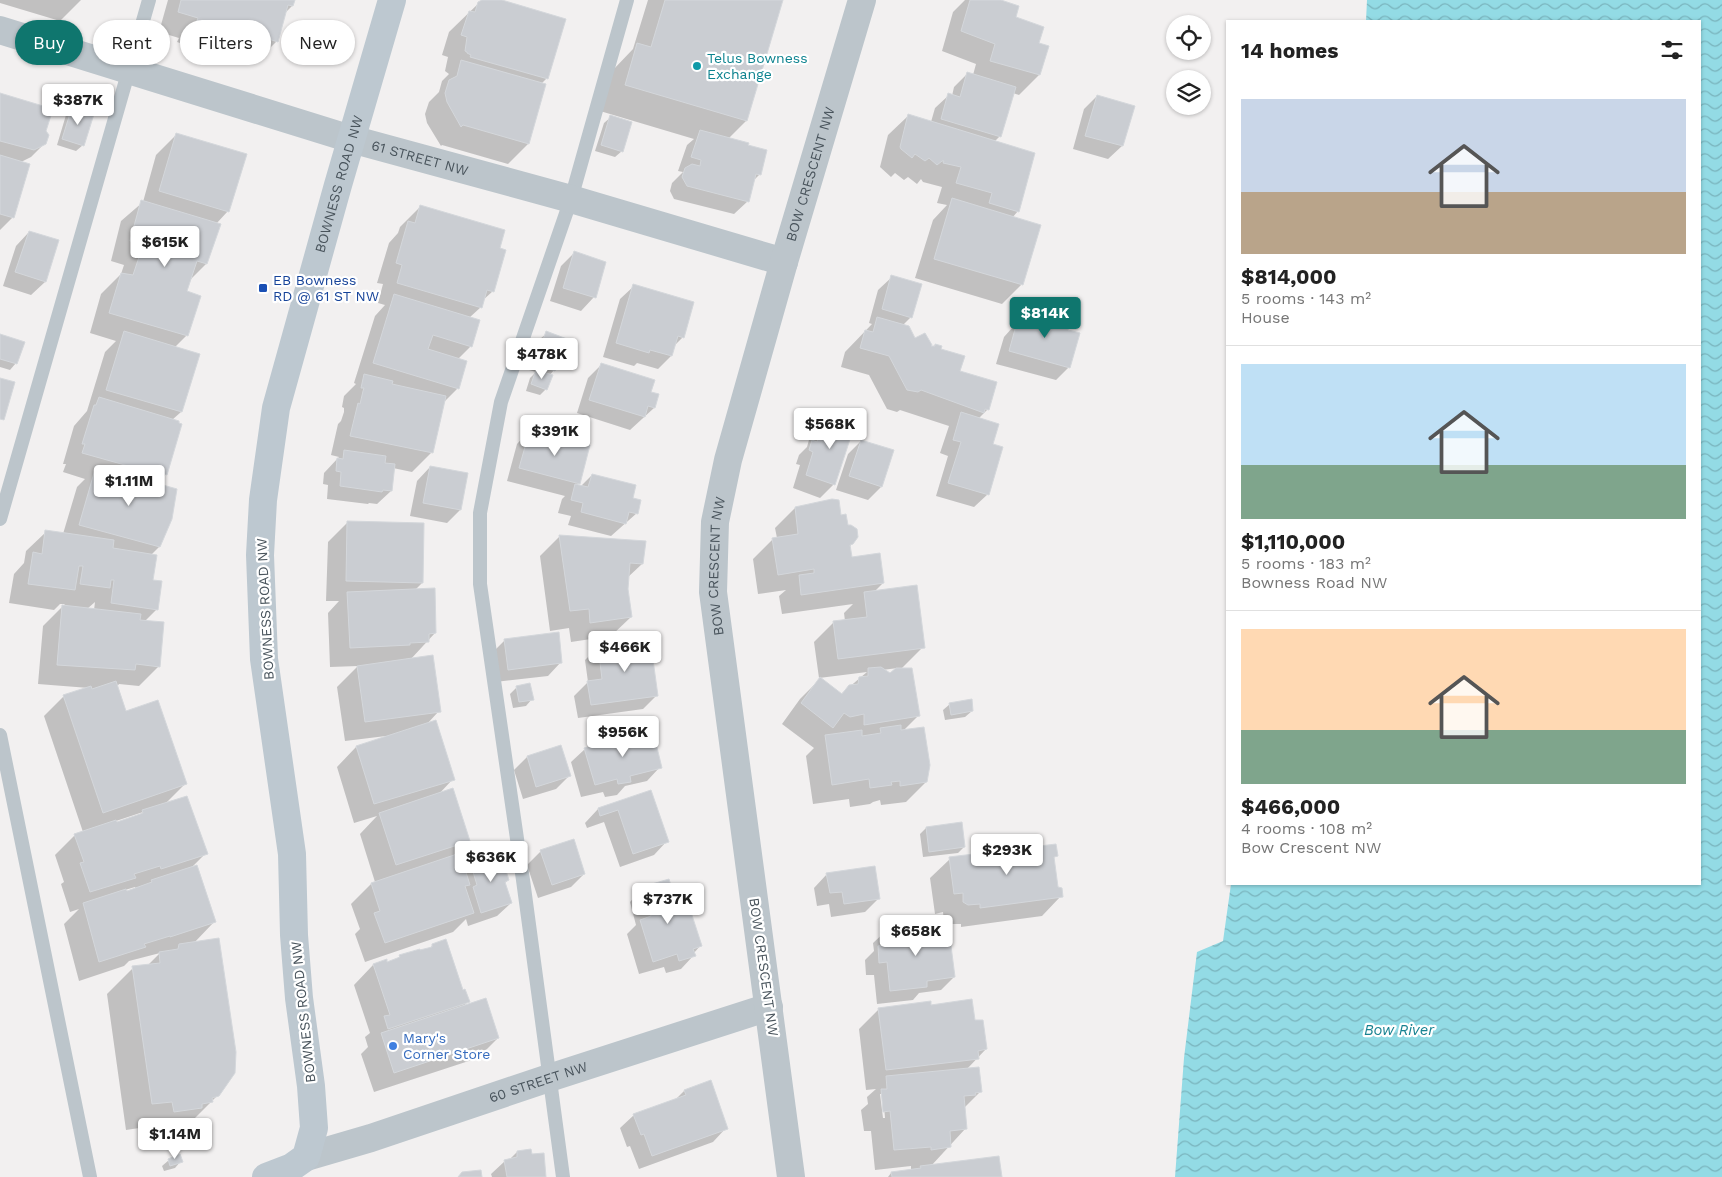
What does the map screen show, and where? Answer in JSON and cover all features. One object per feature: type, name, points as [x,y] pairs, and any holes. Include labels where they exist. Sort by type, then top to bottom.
[{"type":"street","name":"BOWNESS ROAD NW","points":[[306,1157],[314,1128],[311,1086],[299,998],[294,935],[292,854],[264,659],[260,555],[263,500],[276,408],[392,0]]},
{"type":"street","name":"BOW CRESCENT NW","points":[[791,1177],[713,592],[714,522],[728,460],[784,262],[862,0]]},
{"type":"street","name":"61 STREET NW","points":[[0,30],[351,139],[571,198],[784,262]]},
{"type":"street","name":"60 STREET NW","points":[[306,1157],[371,1138],[769,1007]]},
{"type":"street","points":[[266,1177],[292,1167],[306,1157]]},
{"type":"lane","points":[[0,519],[149,0]]},
{"type":"lane","points":[[563,1177],[523,880],[480,584],[480,513],[501,402],[571,198],[627,0]]},
{"type":"lane","points":[[0,735],[90,1177]]},
{"type":"water","name":"Bow River","points":[[1367,0],[1722,0],[1722,1177],[1175,1177],[1184,1058],[1197,952],[1223,941],[1231,885],[1701,885],[1701,20],[1366,20]]},
{"type":"building","points":[[181,0],[295,0],[293,6],[288,5],[284,20],[281,20],[278,42],[271,40],[271,20],[197,20],[198,18],[178,12]]},
{"type":"building","points":[[482,0],[502,0],[566,19],[548,79],[470,57],[471,55],[465,51],[467,37],[461,35],[469,11],[475,12],[478,2]]},
{"type":"building","name":"Telus Bowness Exchange","points":[[665,0],[783,0],[747,121],[625,85],[637,43],[651,47]]},
{"type":"building","points":[[970,0],[1001,0],[1019,6],[1016,17],[1044,27],[1039,43],[1049,46],[1040,75],[990,61],[995,44],[961,31]]},
{"type":"building","points":[[461,60],[546,84],[529,144],[463,125],[461,127],[447,102],[445,93],[449,80],[457,76]]},
{"type":"building","points":[[967,72],[1016,87],[1001,137],[941,119],[948,93],[960,97]]},
{"type":"building","points":[[0,93],[53,109],[46,131],[49,135],[46,144],[34,150],[0,141]]},
{"type":"building","points":[[1097,95],[1135,106],[1123,146],[1085,136]]},
{"type":"building","points":[[72,107],[94,114],[84,146],[62,139]]},
{"type":"building","points":[[908,114],[1035,153],[1019,212],[989,203],[992,193],[956,183],[961,167],[943,163],[944,161],[937,165],[929,158],[925,161],[915,154],[912,158],[901,149]]},
{"type":"building","points":[[610,115],[632,122],[623,152],[601,145]]},
{"type":"building","points":[[700,130],[749,143],[748,145],[767,150],[761,175],[756,174],[749,202],[687,186],[682,177],[685,168],[692,164],[700,166],[701,160],[691,157]]},
{"type":"building","points":[[176,133],[247,154],[229,212],[159,191]]},
{"type":"building","points":[[0,155],[30,164],[14,218],[0,214]]},
{"type":"building","points":[[952,198],[1041,225],[1023,285],[934,259]]},
{"type":"building","points":[[141,200],[221,224],[207,264],[197,261],[187,291],[201,296],[188,336],[109,313],[121,273],[133,275],[143,245],[130,241]]},
{"type":"building","points":[[420,205],[505,230],[500,248],[506,250],[494,292],[487,290],[482,308],[397,283],[402,265],[396,263],[408,221],[415,223]]},
{"type":"building","points":[[29,231],[59,240],[46,282],[15,272]]},
{"type":"building","points":[[574,251],[606,262],[596,298],[563,288]]},
{"type":"building","points":[[891,275],[922,284],[912,318],[882,309]]},
{"type":"building","points":[[633,284],[694,302],[684,338],[678,336],[672,356],[650,350],[649,353],[616,343]]},
{"type":"building","points":[[394,294],[480,320],[472,347],[433,335],[428,349],[467,361],[459,389],[373,363]]},
{"type":"building","points":[[1026,310],[1070,322],[1068,330],[1080,333],[1070,368],[1009,351],[1017,322],[1022,324]]},
{"type":"building","points":[[877,317],[909,326],[915,338],[925,333],[931,346],[935,346],[935,344],[942,346],[941,349],[965,356],[960,371],[997,382],[989,410],[985,409],[984,413],[921,390],[918,392],[907,390],[889,356],[860,348],[865,330],[873,332]]},
{"type":"building","points":[[124,331],[200,354],[182,412],[106,390]]},
{"type":"building","points":[[546,331],[567,339],[555,371],[535,364]]},
{"type":"building","points":[[0,334],[25,342],[17,364],[0,359]]},
{"type":"building","points":[[601,363],[655,380],[651,392],[659,394],[655,408],[648,406],[645,417],[589,400]]},
{"type":"building","points":[[536,370],[553,375],[547,390],[531,384]]},
{"type":"building","points":[[364,374],[393,381],[392,384],[446,396],[433,453],[350,436],[358,403],[360,404],[364,388],[361,388]]},
{"type":"building","points":[[0,378],[15,382],[4,420],[0,419]]},
{"type":"building","points":[[99,397],[179,421],[182,424],[167,475],[164,474],[164,476],[82,453],[85,444],[82,444],[94,405],[96,405]]},
{"type":"building","points":[[961,412],[999,424],[993,444],[1003,447],[989,495],[948,483],[961,442],[953,440]]},
{"type":"building","points":[[825,415],[855,424],[835,485],[806,475],[813,452],[809,450],[812,440],[817,442]]},
{"type":"building","points":[[530,429],[590,445],[580,484],[519,468]]},
{"type":"building","points":[[861,440],[894,450],[882,487],[849,476]]},
{"type":"building","points":[[344,450],[386,456],[385,463],[395,464],[392,491],[383,490],[382,492],[340,486],[341,472],[336,471],[337,458],[343,459]]},
{"type":"building","points":[[96,466],[177,489],[172,519],[160,547],[79,525]]},
{"type":"building","points":[[430,466],[468,473],[461,510],[423,503]]},
{"type":"building","points":[[592,474],[636,485],[633,498],[641,500],[638,514],[629,512],[626,524],[581,512],[583,503],[571,500],[575,484],[588,487]]},
{"type":"building","points":[[832,499],[839,500],[841,515],[846,514],[848,525],[857,529],[858,537],[850,545],[852,557],[880,553],[884,583],[801,595],[799,575],[814,573],[814,569],[778,575],[772,538],[798,534],[795,507]]},
{"type":"building","points":[[347,521],[424,523],[423,583],[346,581]]},
{"type":"building","points":[[45,530],[114,540],[113,548],[157,555],[153,580],[162,581],[158,610],[111,603],[114,580],[111,580],[110,588],[80,584],[83,566],[79,566],[75,590],[28,584],[33,552],[42,554]]},
{"type":"building","points":[[559,535],[646,541],[643,564],[630,563],[628,589],[632,617],[590,623],[589,609],[570,611]]},
{"type":"building","points":[[917,585],[925,648],[838,659],[833,621],[867,617],[864,592]]},
{"type":"building","points":[[435,588],[436,633],[429,634],[429,642],[410,643],[410,645],[350,648],[347,592]]},
{"type":"building","points":[[62,605],[141,614],[140,620],[164,622],[160,667],[136,664],[135,670],[57,665]]},
{"type":"building","points":[[559,632],[562,663],[508,670],[504,639]]},
{"type":"building","points":[[650,638],[658,696],[591,705],[587,681],[602,679],[598,646]]},
{"type":"building","points":[[433,655],[441,712],[365,722],[357,666]]},
{"type":"building","points":[[881,667],[890,673],[896,668],[912,668],[920,716],[864,725],[864,714],[850,717],[844,713],[833,728],[801,703],[820,677],[842,694],[849,685],[858,684],[859,677],[868,676],[868,668]]},
{"type":"building","points":[[116,681],[126,711],[158,700],[187,784],[103,813],[63,695],[91,686],[92,689]]},
{"type":"building","points":[[530,683],[534,700],[519,702],[516,686]]},
{"type":"building","points":[[972,699],[973,711],[951,715],[949,703]]},
{"type":"building","points":[[436,720],[455,780],[374,804],[356,746]]},
{"type":"building","points":[[901,725],[901,730],[924,727],[930,765],[927,782],[900,786],[900,781],[891,782],[892,785],[870,788],[869,779],[832,785],[825,735],[862,730],[862,736],[881,733],[880,728]]},
{"type":"building","points":[[653,731],[662,768],[630,776],[631,782],[618,784],[617,779],[595,785],[584,748]]},
{"type":"building","points":[[561,745],[571,776],[536,787],[527,756]]},
{"type":"building","points":[[453,788],[470,841],[396,865],[379,813]]},
{"type":"building","points":[[651,790],[669,842],[633,854],[618,810],[600,816],[598,808]]},
{"type":"building","points":[[187,796],[208,854],[161,869],[160,866],[134,874],[136,878],[90,892],[80,863],[84,862],[74,834],[116,820],[117,822],[143,813],[142,810]]},
{"type":"building","points":[[962,822],[965,847],[929,852],[926,827]]},
{"type":"building","points":[[574,839],[585,874],[552,885],[540,850]]},
{"type":"building","points":[[1056,844],[1058,856],[1054,857],[1058,887],[1062,888],[1063,897],[980,908],[980,904],[968,905],[963,902],[963,893],[954,894],[949,857]]},
{"type":"building","points":[[500,852],[509,880],[505,882],[512,903],[481,913],[473,887],[477,885],[470,862]]},
{"type":"building","points":[[460,853],[470,885],[465,886],[474,913],[385,943],[374,913],[380,911],[371,883]]},
{"type":"building","points":[[197,865],[216,922],[144,944],[146,947],[99,962],[83,903],[126,889],[127,891],[152,882],[151,880]]},
{"type":"building","points":[[875,866],[880,899],[844,904],[842,892],[830,893],[826,873]]},
{"type":"building","points":[[669,879],[678,909],[689,906],[702,946],[693,949],[696,956],[679,961],[677,954],[653,962],[640,920],[651,916],[642,887]]},
{"type":"building","points":[[929,921],[932,940],[950,938],[955,977],[927,981],[927,987],[890,991],[887,962],[879,963],[878,946],[888,944],[886,928],[901,928],[900,924]]},
{"type":"building","points":[[219,938],[236,1052],[235,1073],[219,1096],[212,1098],[213,1102],[202,1104],[202,1108],[174,1112],[172,1102],[152,1104],[132,966],[160,963],[159,952],[178,949],[179,944]]},
{"type":"building","points":[[446,939],[463,990],[465,989],[470,1002],[388,1029],[384,1016],[390,1015],[373,964],[387,959],[387,962],[400,957],[399,955],[432,947],[432,944]]},
{"type":"building","points":[[486,998],[499,1038],[394,1073],[381,1033]]},
{"type":"building","points":[[972,999],[975,1020],[983,1020],[987,1049],[978,1051],[979,1059],[886,1070],[878,1008],[931,1001],[931,1005]]},
{"type":"building","points":[[979,1067],[982,1092],[975,1093],[976,1095],[964,1096],[967,1129],[950,1131],[951,1147],[931,1150],[931,1147],[894,1150],[890,1111],[883,1112],[881,1089],[887,1089],[886,1076]]},
{"type":"building","points":[[711,1080],[728,1129],[652,1156],[644,1134],[641,1135],[633,1114],[686,1095],[684,1090]]},
{"type":"building","points":[[531,1149],[532,1154],[544,1153],[546,1177],[507,1177],[504,1160],[517,1157],[517,1151]]},
{"type":"building","points":[[180,1154],[183,1162],[170,1166],[168,1159]]},
{"type":"building","points":[[999,1156],[1002,1177],[892,1177],[891,1172],[921,1168],[920,1166]]},
{"type":"building","points":[[481,1170],[482,1177],[458,1177],[462,1172]]},
{"type":"place","name":"Telus Bowness Exchange","points":[[697,66]]},
{"type":"place","name":"EB Bowness RD @ 61 ST NW","points":[[263,288]]},
{"type":"place","name":"Mary's Corner Store","points":[[393,1046]]}]
